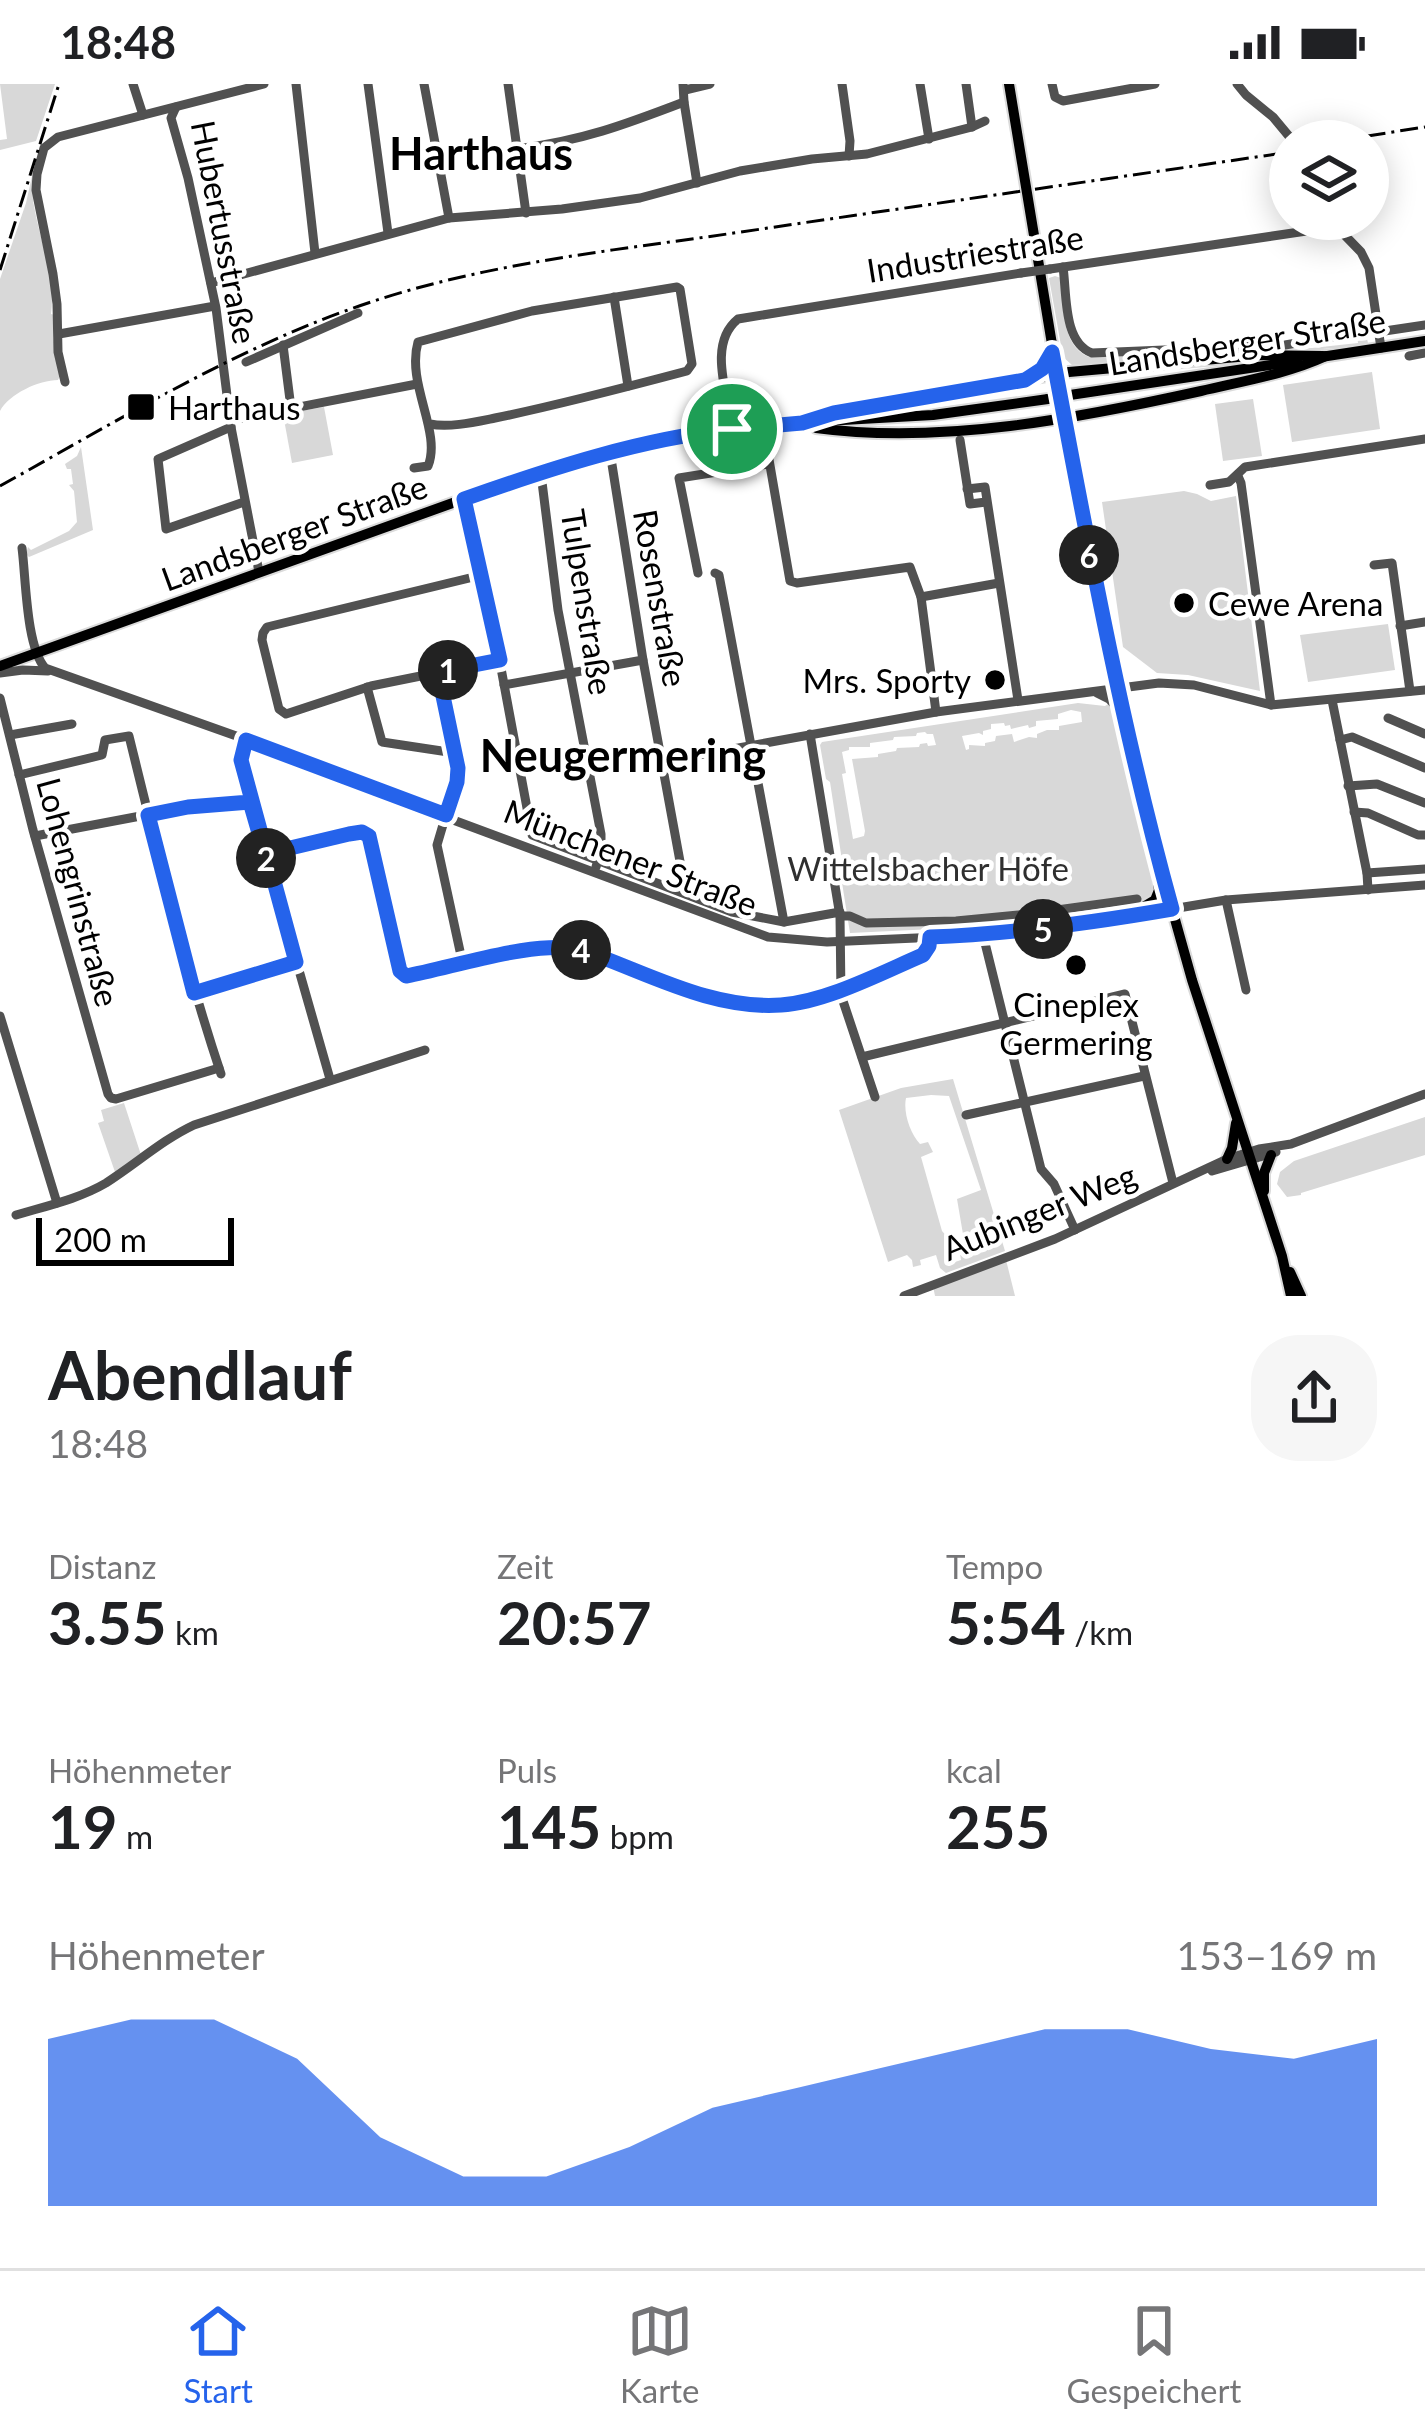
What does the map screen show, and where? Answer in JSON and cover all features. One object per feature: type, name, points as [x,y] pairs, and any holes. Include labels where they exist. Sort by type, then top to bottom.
[{"type":"main road","points":[[1009,84],[1068,444],[1124,715],[1172,909],[1291,1296]]},
{"type":"main road","name":"Landsberger Straße","points":[[0,669],[536,473],[654,441],[763,425],[933,415],[1425,341]]},
{"type":"main road","points":[[1052,352],[1067,365],[1089,370]]},
{"type":"main road","points":[[1025,380],[1042,369],[1052,352]]},
{"type":"main road","points":[[802,423],[834,413],[1056,374],[1260,356],[1326,356]]},
{"type":"main road","points":[[802,423],[855,433],[1027,424],[1273,375],[1326,356]]},
{"type":"main road","points":[[1068,444],[1078,424],[1094,413]]},
{"type":"main road","points":[[1027,424],[1050,428],[1068,444]]},
{"type":"main road","points":[[1125,918],[1148,907],[1158,895],[1142,814],[1146,802]]},
{"type":"main road","points":[[1226,1159],[1237,1120]]},
{"type":"main road","points":[[1264,1200],[1264,1173],[1271,1155]]},
{"type":"main road","points":[[1282,1256],[1301,1296]]},
{"type":"street","points":[[133,84],[143,115]]},
{"type":"street","points":[[65,382],[50,258],[36,190],[38,166],[47,144],[58,137],[264,84]]},
{"type":"street","points":[[296,84],[315,253]]},
{"type":"street","points":[[368,84],[388,233]]},
{"type":"street","points":[[424,84],[449,218]]},
{"type":"street","points":[[508,84],[526,212]]},
{"type":"street","points":[[517,149],[610,131],[684,92],[710,84]]},
{"type":"street","points":[[842,84],[849,157]]},
{"type":"street","points":[[920,84],[928,139]]},
{"type":"street","points":[[966,84],[972,127]]},
{"type":"street","points":[[1052,84],[1058,100],[1155,84]]},
{"type":"street","points":[[1237,84],[1276,120]]},
{"type":"street","points":[[684,92],[697,184]]},
{"type":"street","name":"Hubertusstraße","points":[[176,107],[171,118],[211,283],[259,572]]},
{"type":"street","points":[[211,283],[449,218],[642,198],[764,166],[849,157],[985,121]]},
{"type":"street","name":"Industriestraße","points":[[732,429],[721,350],[725,333],[739,319],[1269,237]]},
{"type":"street","points":[[1349,240],[1369,268],[1381,348]]},
{"type":"street","name":"Landsberger Straße","points":[[1063,267],[1072,335],[1082,349],[1097,354],[1286,345],[1425,325]]},
{"type":"street","points":[[415,468],[428,466],[431,460],[430,424],[416,384],[418,342],[532,311],[680,289],[691,368],[551,407],[485,420],[430,424]]},
{"type":"street","points":[[614,297],[628,386]]},
{"type":"street","points":[[59,334],[215,306]]},
{"type":"street","points":[[246,362],[358,313]]},
{"type":"street","points":[[283,345],[291,408]]},
{"type":"street","points":[[1409,356],[1425,353]]},
{"type":"street","points":[[244,502],[166,529],[158,459],[232,424],[416,384]]},
{"type":"street","points":[[763,425],[790,581],[797,584],[912,568],[936,712]]},
{"type":"street","points":[[1271,705],[1239,470],[1425,439]]},
{"type":"street","points":[[960,440],[968,489],[985,487],[1018,700]]},
{"type":"street","name":"Rosenstraße","points":[[610,452],[686,895]]},
{"type":"street","points":[[698,573],[679,478],[768,464]]},
{"type":"street","points":[[1210,485],[1238,476]]},
{"type":"street","name":"Tulpenstraße","points":[[542,482],[549,550],[601,834],[596,867]]},
{"type":"street","points":[[464,499],[532,836],[596,867],[732,912],[784,922],[840,914],[866,923],[970,920],[1138,899]]},
{"type":"street","points":[[22,548],[35,653],[50,671]]},
{"type":"street","points":[[1375,565],[1392,563],[1410,691]]},
{"type":"street","points":[[715,573],[784,922]]},
{"type":"street","points":[[482,575],[267,627],[262,640],[279,709],[286,714],[368,687],[500,660]]},
{"type":"street","points":[[920,597],[999,584]]},
{"type":"street","points":[[1400,626],[1425,622]]},
{"type":"street","points":[[504,685],[643,660]]},
{"type":"street","points":[[0,669],[50,671]]},
{"type":"street","name":"Münchener Straße","points":[[50,671],[596,867],[757,934],[801,941],[982,935],[1226,900],[1425,885]]},
{"type":"street","points":[[438,672],[458,775],[437,844],[463,965]]},
{"type":"street","points":[[661,762],[936,712],[1159,682],[1193,685],[1271,705],[1425,690]]},
{"type":"street","points":[[368,687],[382,742],[454,752]]},
{"type":"street","points":[[1085,692],[1104,696],[1124,715]]},
{"type":"street","name":"Lohengrinstraße","points":[[0,698],[10,735],[8,759],[19,775],[111,1098],[220,1071],[194,993]]},
{"type":"street","points":[[1332,700],[1368,890]]},
{"type":"street","points":[[1388,718],[1425,734]]},
{"type":"street","points":[[10,735],[72,724]]},
{"type":"street","points":[[811,734],[840,914],[841,988],[874,1096]]},
{"type":"street","points":[[19,775],[102,755],[105,740],[129,736],[194,993],[296,962]]},
{"type":"street","points":[[1340,740],[1352,737],[1425,768]]},
{"type":"street","points":[[246,740],[241,760],[250,802],[330,1079]]},
{"type":"street","points":[[1348,786],[1377,784],[1425,803]]},
{"type":"street","points":[[35,836],[188,807],[250,802]]},
{"type":"street","points":[[1354,812],[1425,835]]},
{"type":"street","points":[[265,854],[349,834],[369,836],[403,975],[560,946],[736,1004],[782,1005],[841,988],[923,955],[930,937]]},
{"type":"street","points":[[1367,873],[1425,869]]},
{"type":"street","points":[[1226,900],[1246,990]]},
{"type":"street","points":[[982,935],[1042,1172],[1054,1184],[1076,1230]]},
{"type":"street","points":[[862,1057],[1125,994],[1173,1183]]},
{"type":"street","points":[[0,1016],[57,1204]]},
{"type":"street","points":[[16,1215],[105,1183],[175,1134],[425,1050]]},
{"type":"street","points":[[966,1115],[1144,1076]]},
{"type":"street","points":[[1249,1157],[1425,1094]]},
{"type":"street","points":[[1249,1157],[1271,1155],[1291,1144]]},
{"type":"street","name":"Aubinger Weg","points":[[1194,1175],[1226,1159],[1249,1157]]},
{"type":"street","name":"Aubinger Weg","points":[[904,1296],[1076,1230],[1173,1183],[1249,1157]]},
{"type":"green space","points":[[0,84],[55,84],[36,141],[0,150],[0,140],[7,139]]},
{"type":"green space","points":[[32,176],[61,374],[58,380],[25,389],[0,411],[0,279]]},
{"type":"green space","points":[[1049,278],[1061,278],[1068,334],[1089,357],[1312,348],[1358,343],[1357,336],[1366,334],[1368,343],[1354,347],[1072,365],[1063,357]]},
{"type":"green space","points":[[1372,372],[1380,429],[1292,442],[1283,385]]},
{"type":"green space","points":[[1253,399],[1262,456],[1223,461],[1215,404]]},
{"type":"green space","points":[[324,407],[333,455],[292,463],[283,414]]},
{"type":"green space","points":[[81,447],[93,530],[29,557],[28,547],[31,550],[69,531],[77,522],[74,491],[69,485],[73,484],[71,469],[65,464]]},
{"type":"green space","name":"Cewe Arena","points":[[1184,491],[1211,501],[1236,496],[1260,691],[1157,673],[1123,647],[1102,502]]},
{"type":"green space","points":[[1388,624],[1395,670],[1308,682],[1300,635]]},
{"type":"green space","name":"Wittelsbacher Höfe","points":[[1078,703],[1110,703],[1156,883],[1153,893],[1141,905],[1114,913],[850,933],[822,742]],"holes":[[[1081,712],[1082,722],[1014,742],[1012,734],[996,736],[985,746],[969,745],[966,750],[962,736],[983,735],[991,724],[1029,728],[1036,721],[1058,719],[1058,714]],[[933,734],[936,745],[920,744],[878,757],[852,759],[865,831],[864,836],[853,839],[842,752]]]},
{"type":"green space","points":[[953,1079],[1005,1251],[946,1273],[936,1255],[913,1267],[907,1255],[888,1262],[839,1110],[901,1088]],"holes":[[[949,1096],[981,1190],[957,1199],[964,1240],[959,1247],[961,1260],[952,1263],[949,1239],[942,1231],[921,1157],[933,1152],[928,1142],[920,1144],[913,1134],[905,1104],[906,1098]]]},
{"type":"green space","points":[[124,1103],[141,1155],[115,1172],[98,1123],[104,1121],[101,1110]]},
{"type":"green space","points":[[1425,1117],[1425,1155],[1301,1195],[1287,1197],[1277,1184],[1280,1172],[1294,1161]]},
{"type":"green space","points":[[1006,1260],[1015,1296],[935,1296],[933,1286]]},
{"type":"railway","points":[[0,270],[59,84]]},
{"type":"railway","points":[[1389,133],[1425,127]]},
{"type":"railway","points":[[0,486],[137,409],[277,339],[374,301],[464,276],[1269,155]]},
{"type":"place","name":"Harthaus","points":[[141,407]]},
{"type":"place","name":"Cewe Arena","points":[[1184,603]]},
{"type":"place","name":"Mrs. Sporty","points":[[995,680]]},
{"type":"place","name":"Cineplex Germering","points":[[1076,965]]},
{"type":"district","name":"Harthaus","points":[[481,153]]},
{"type":"district","name":"Neugermering","points":[[623,755]]},
{"type":"route","points":[[732,429],[610,452],[464,499],[500,660],[438,672],[458,768],[446,815],[246,740],[241,760],[260,836],[296,962],[194,993],[148,815],[206,805],[250,802],[265,854],[349,834],[369,836],[400,971],[406,976],[560,946],[719,1000],[782,1005],[841,988],[923,955],[930,937],[1076,925],[1172,909],[1118,688],[1052,352],[1042,369],[1025,380],[834,413],[802,423],[732,429]]}]
